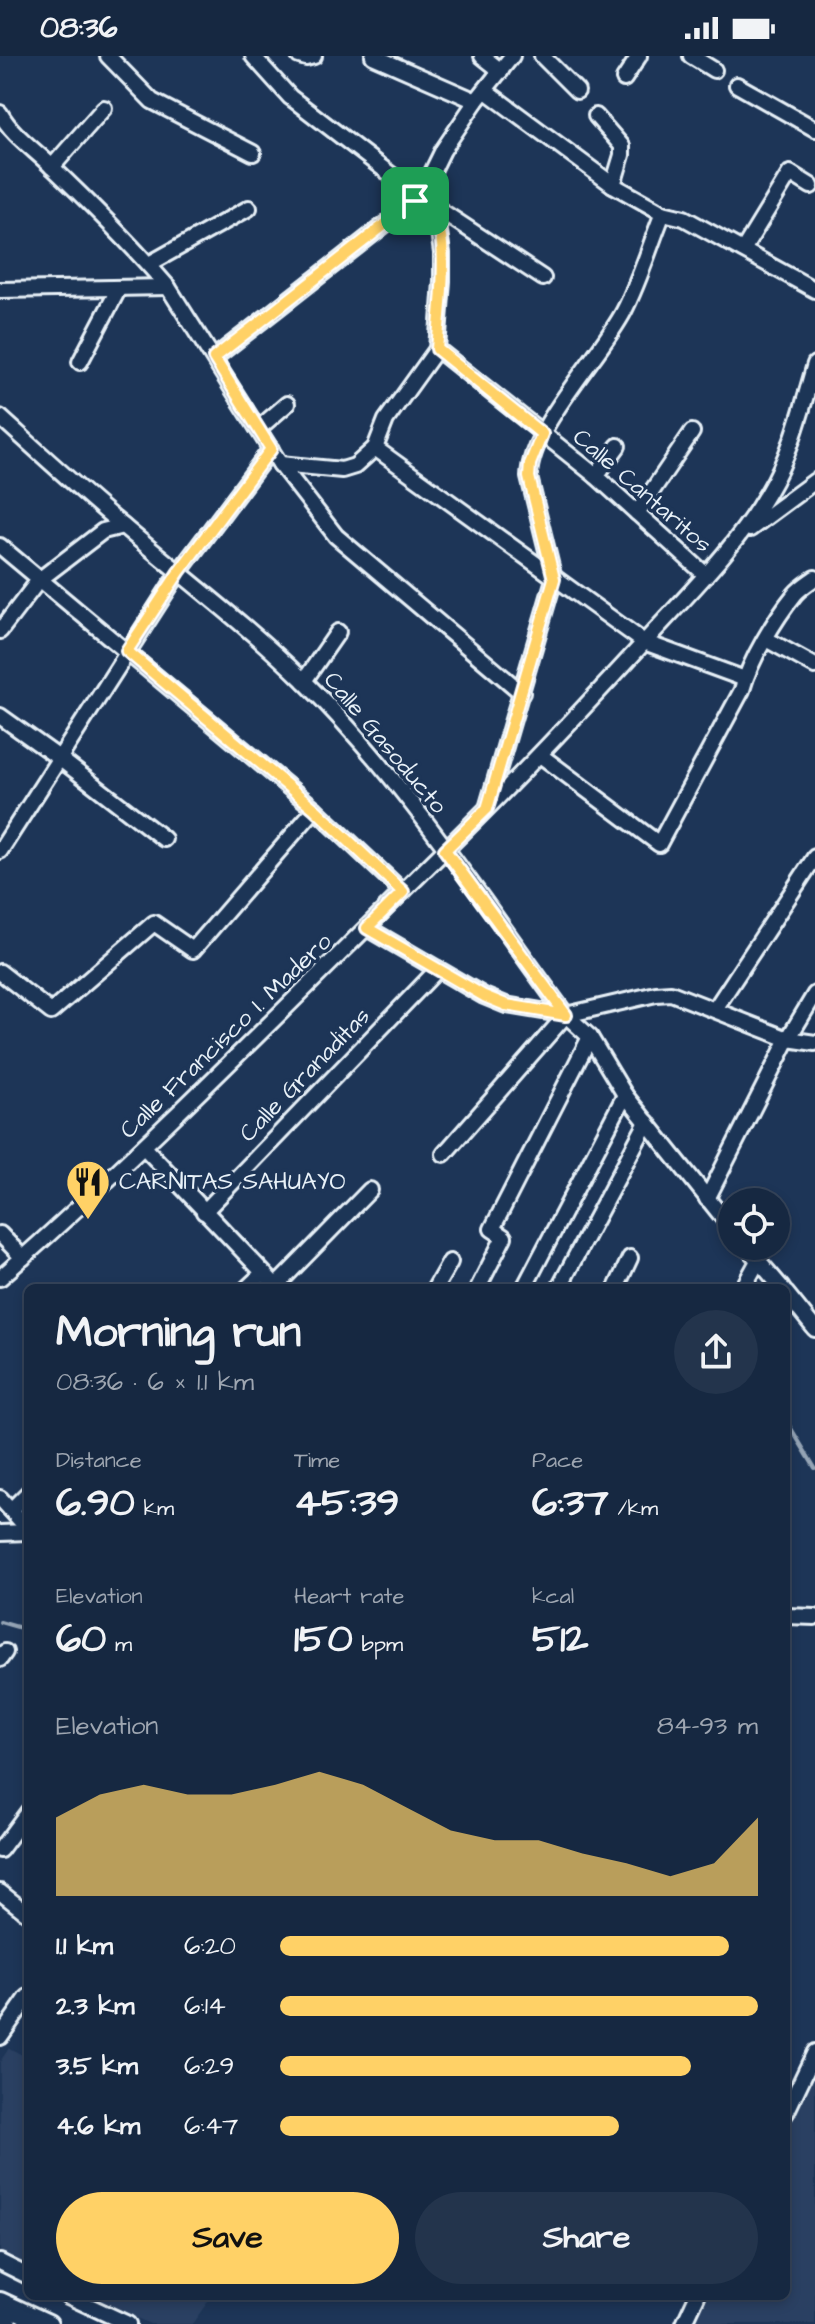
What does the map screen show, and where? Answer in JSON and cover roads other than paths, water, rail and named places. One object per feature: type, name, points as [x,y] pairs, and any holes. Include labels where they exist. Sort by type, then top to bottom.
[{"type":"highway","points":[[0,2321],[7,2324]]},
{"type":"main road","points":[[0,2302],[48,2324]]},
{"type":"street","points":[[108,56],[152,101],[253,153]]},
{"type":"street","points":[[253,56],[290,97],[418,199],[543,278]]},
{"type":"street","points":[[299,56],[314,56]]},
{"type":"street","points":[[373,56],[481,96],[613,185],[663,213],[684,218],[815,290]]},
{"type":"street","points":[[482,56],[501,71]]},
{"type":"street","points":[[214,358],[418,199],[443,150],[512,56]]},
{"type":"street","points":[[542,56],[577,91]]},
{"type":"street","points":[[624,79],[639,56]]},
{"type":"street","points":[[691,56],[714,70]]},
{"type":"street","points":[[737,85],[815,129]]},
{"type":"street","points":[[52,167],[104,108]]},
{"type":"street","points":[[0,113],[7,126],[52,167],[168,287],[280,464],[336,536],[522,693]]},
{"type":"street","points":[[596,116],[622,146],[613,185]]},
{"type":"street","points":[[743,250],[790,173],[811,186]]},
{"type":"street","points":[[280,464],[342,470],[355,466],[375,448],[386,420],[437,349],[442,253],[438,225],[418,199]]},
{"type":"street","points":[[149,264],[249,208]]},
{"type":"street","points":[[487,809],[554,579],[529,477],[530,464],[542,434],[624,312],[663,213]]},
{"type":"street","points":[[0,290],[168,287]]},
{"type":"street","points":[[80,362],[119,288]]},
{"type":"street","name":"Calle Cantaritos","points":[[437,349],[596,476],[706,575]]},
{"type":"street","name":"Calle Francisco I. Madero","points":[[0,1278],[144,1147],[487,809],[706,575],[740,536],[787,458],[815,364]]},
{"type":"street","points":[[258,429],[287,404]]},
{"type":"street","name":"Calle Gasoducto","points":[[0,417],[266,646],[362,742],[566,1015],[590,1037],[625,1095],[718,1212]]},
{"type":"street","points":[[637,513],[692,432]]},
{"type":"street","points":[[596,476],[618,446]]},
{"type":"street","points":[[375,448],[644,642],[745,679]]},
{"type":"street","points":[[0,851],[179,572],[271,449]]},
{"type":"street","points":[[740,536],[815,481]]},
{"type":"street","points":[[0,631],[39,580],[103,531],[123,526]]},
{"type":"street","points":[[1,548],[315,809],[403,892]]},
{"type":"street","points":[[540,755],[659,844],[766,639],[797,592],[815,578]]},
{"type":"street","points":[[304,681],[338,632]]},
{"type":"street","points":[[766,639],[815,666]]},
{"type":"street","points":[[0,716],[164,839]]},
{"type":"street","points":[[0,972],[51,1012],[154,923],[193,950],[315,809]]},
{"type":"street","points":[[715,1009],[813,861]]},
{"type":"street","points":[[367,928],[484,996],[506,1005],[566,1015],[671,993],[788,1039],[815,1043]]},
{"type":"street","name":"Calle Granaditas","points":[[204,1212],[438,969]]},
{"type":"street","points":[[707,1199],[788,1039],[815,994]]},
{"type":"street","points":[[444,1154],[566,1015]]},
{"type":"street","points":[[480,1284],[504,1237],[492,1229],[590,1037]]},
{"type":"street","points":[[526,1284],[625,1095]]},
{"type":"street","points":[[561,1284],[647,1122]]},
{"type":"street","points":[[144,1147],[274,1284]]},
{"type":"street","points":[[280,1284],[370,1190]]},
{"type":"street","points":[[0,1234],[23,1258]]},
{"type":"street","points":[[618,1284],[630,1258]]},
{"type":"street","points":[[745,1284],[758,1261],[778,1284]]},
{"type":"street","points":[[437,1284],[450,1262]]},
{"type":"street","points":[[251,1284],[263,1273]]},
{"type":"street","points":[[790,1298],[815,1329]]},
{"type":"street","points":[[11,1510],[24,1497]]},
{"type":"street","points":[[0,1498],[24,1526]]},
{"type":"street","points":[[0,1533],[24,1531]]},
{"type":"street","points":[[790,1616],[815,1617]]},
{"type":"street","points":[[0,1850],[24,1817]]},
{"type":"street","points":[[0,1892],[24,1911]]},
{"type":"street","points":[[0,2037],[24,2003]]},
{"type":"street","points":[[790,2105],[815,2052]]},
{"type":"street","points":[[0,2262],[24,2274]]},
{"type":"street","points":[[77,2300],[128,2324]]},
{"type":"street","points":[[684,2324],[695,2300]]},
{"type":"waterway","points":[[790,1427],[815,1468]]},
{"type":"waterway","points":[[0,1622],[24,1629]]},
{"type":"place","name":"CARNITAS SAHUAYO","points":[[88,1221]]}]
